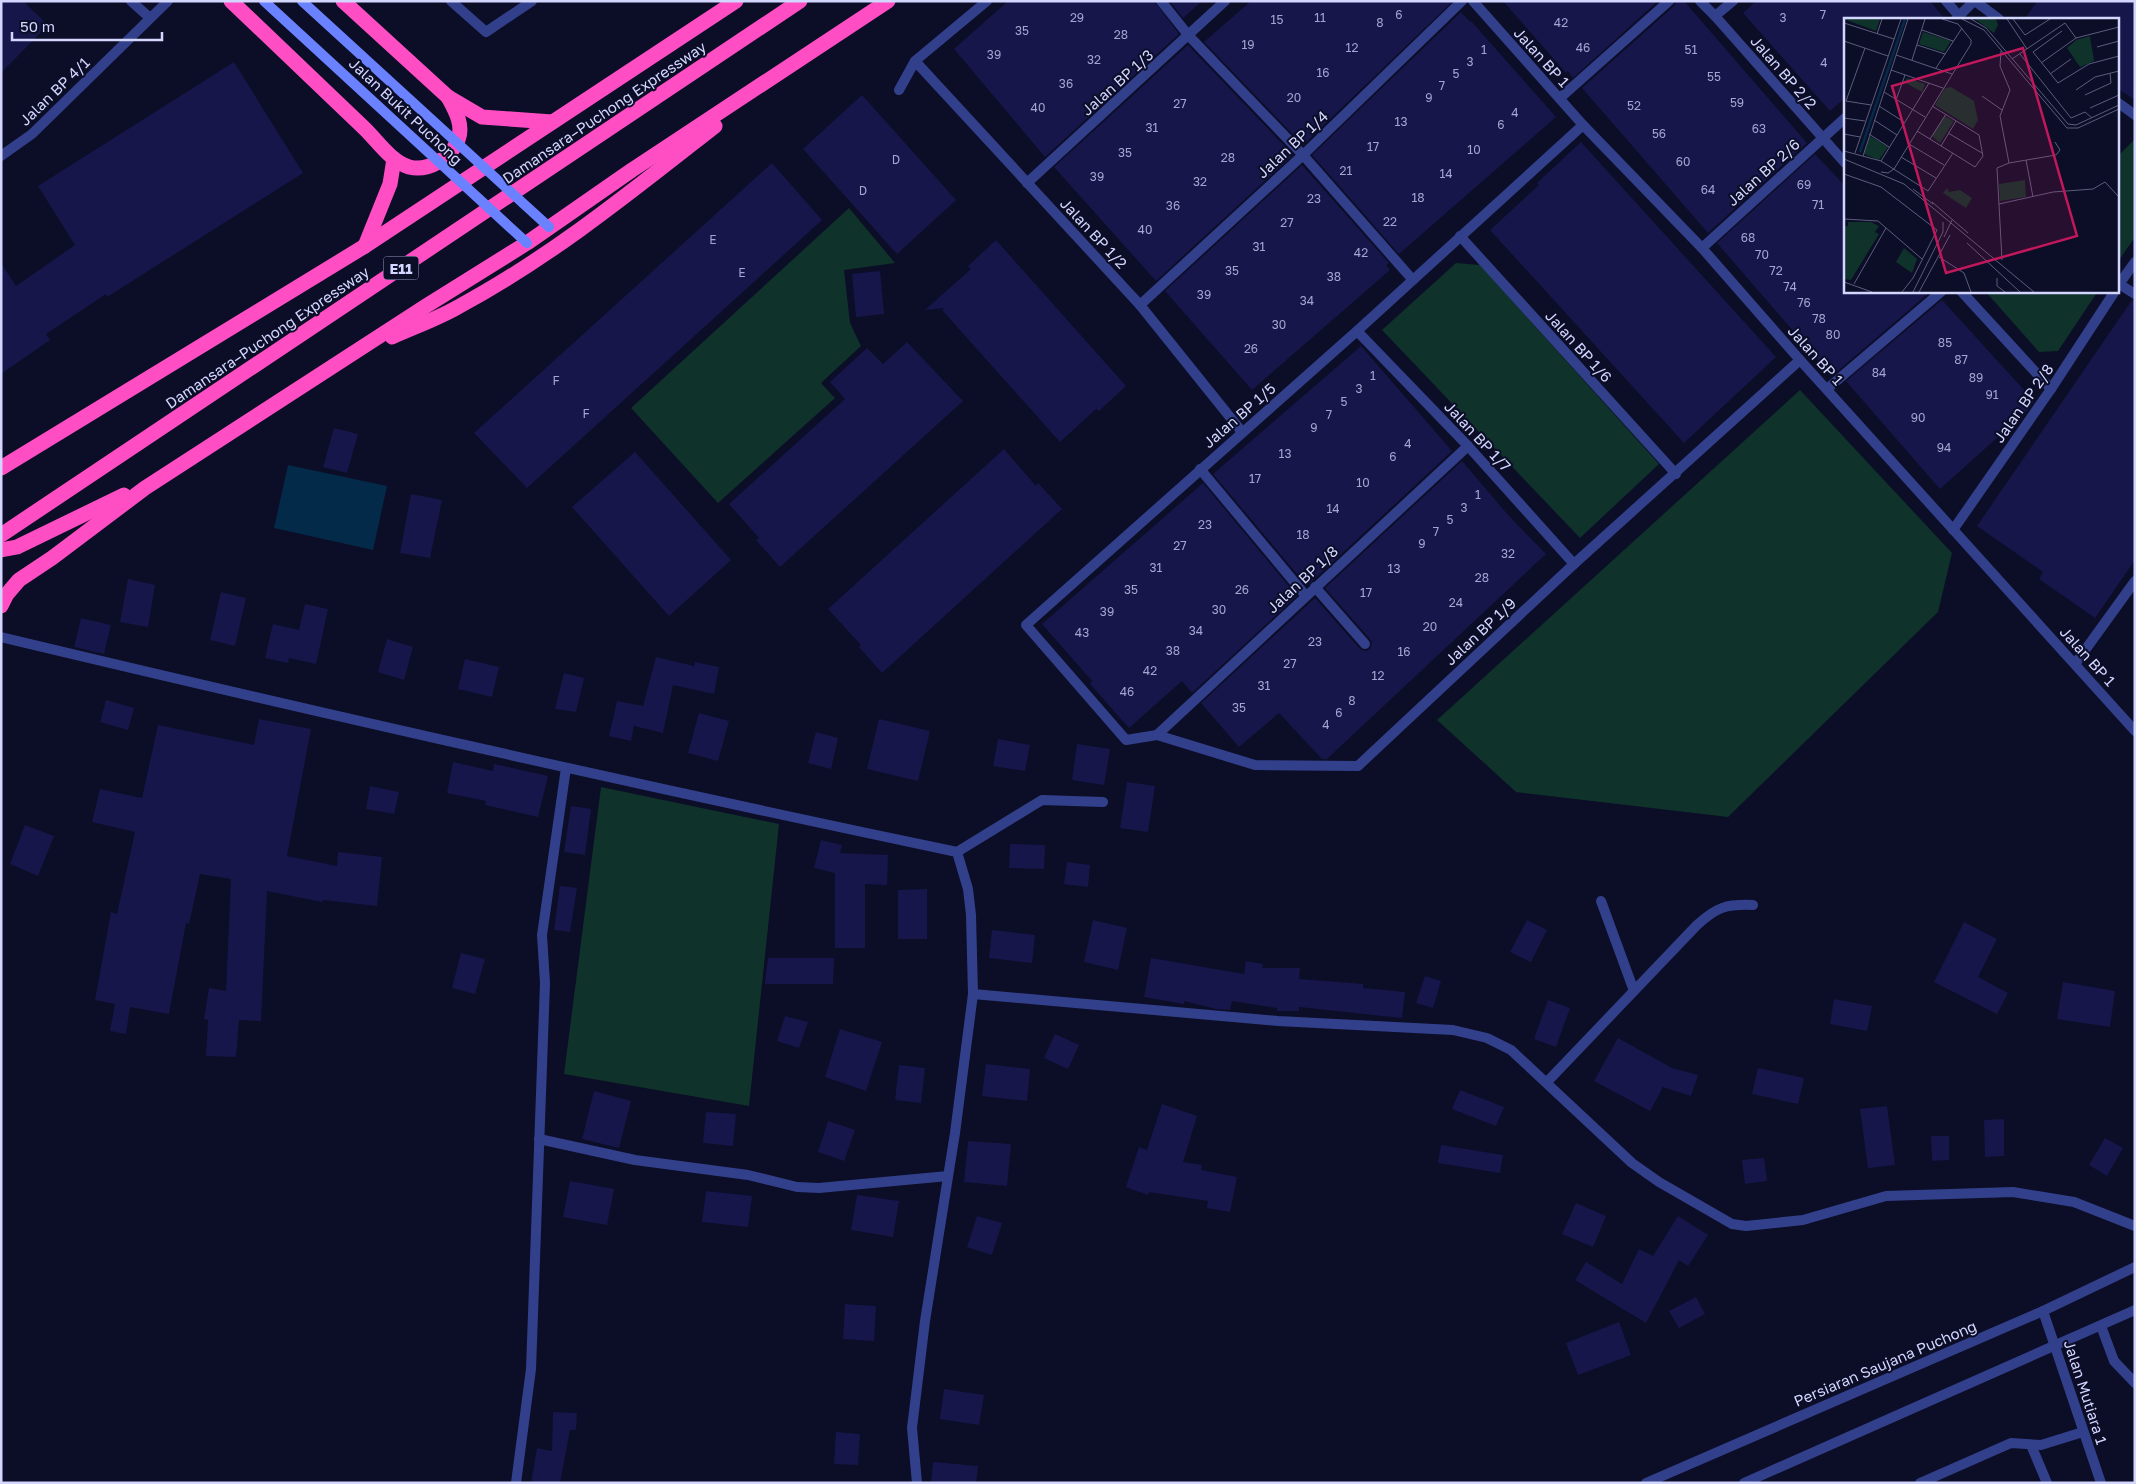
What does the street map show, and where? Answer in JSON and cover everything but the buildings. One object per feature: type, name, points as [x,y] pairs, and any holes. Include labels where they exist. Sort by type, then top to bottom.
[{"type":"highway","points":[[231,1],[368,131],[394,159],[408,166],[423,168],[438,162],[458,139],[460,126],[457,113],[448,97]]},
{"type":"highway","points":[[342,1],[448,97],[482,117],[552,122]]},
{"type":"highway","name":"Damansara–Puchong Expressway","points":[[1,468],[365,246],[736,1]]},
{"type":"highway","name":"Damansara–Puchong Expressway","points":[[1,535],[800,1]]},
{"type":"highway","points":[[1,606],[7,594],[19,580],[52,558],[145,488],[426,306],[527,244],[549,227],[887,2]]},
{"type":"highway","points":[[354,354],[457,308],[543,256],[611,208],[802,57]]},
{"type":"highway","points":[[365,246],[390,184],[394,159]]},
{"type":"highway","points":[[1,550],[17,547],[124,495],[145,488]]},
{"type":"main road","name":"Jalan Bukit Puchong","points":[[264,1],[527,244]]},
{"type":"main road","name":"Jalan Bukit Puchong","points":[[302,1],[549,227]]},
{"type":"street","points":[[131,1],[150,18]]},
{"type":"street","name":"Jalan BP 4/1","points":[[1,156],[32,134],[168,1]]},
{"type":"street","points":[[451,1],[486,32],[532,1]]},
{"type":"street","points":[[899,90],[915,61],[987,1]]},
{"type":"street","points":[[1161,1],[1189,36],[1303,155],[1412,279]]},
{"type":"street","name":"Jalan BP 1/3","points":[[1027,183],[1225,1]]},
{"type":"street","name":"Jalan BP 1/4","points":[[1140,304],[1303,155],[1462,1]]},
{"type":"street","name":"Jalan BP 1","points":[[1473,1],[1583,125],[1702,248],[1952,530],[2135,731]]},
{"type":"street","points":[[1560,98],[1669,1]]},
{"type":"street","name":"Jalan BP 2/2","points":[[1700,1],[1844,162]]},
{"type":"street","points":[[1715,16],[1733,1]]},
{"type":"street","points":[[1946,1],[1958,17],[1974,1],[1998,18]]},
{"type":"street","name":"Jalan BP 1/2","points":[[915,61],[1140,304],[1242,432]]},
{"type":"street","points":[[2118,103],[2135,114]]},
{"type":"street","name":"Jalan BP 2/6","points":[[1702,248],[1844,119]]},
{"type":"street","name":"Jalan BP 1/5","points":[[1126,740],[1026,625],[1357,330],[1583,125]]},
{"type":"street","name":"Jalan BP 1/6","points":[[1460,236],[1676,474]]},
{"type":"street","name":"Jalan BP 2/8","points":[[2118,286],[2135,262]]},
{"type":"street","points":[[2118,287],[2135,294]]},
{"type":"street","points":[[1827,389],[1941,292]]},
{"type":"street","points":[[1963,292],[2051,389]]},
{"type":"street","name":"Jalan BP 2/8","points":[[1952,530],[2051,389],[2114,292]]},
{"type":"street","name":"Jalan BP 1/7","points":[[1357,330],[1468,446],[1574,564]]},
{"type":"street","name":"Jalan BP 1/9","points":[[1126,740],[1157,736],[1255,765],[1358,766],[1574,564],[1676,474],[1800,360]]},
{"type":"street","name":"Jalan BP 1/8","points":[[1157,736],[1468,446]]},
{"type":"street","points":[[1200,469],[1306,596]]},
{"type":"street","points":[[2075,664],[2135,580]]},
{"type":"street","points":[[1315,587],[1365,644]]},
{"type":"street","points":[[1,637],[248,696],[351,717],[566,768],[957,852],[1042,800],[1103,802]]},
{"type":"street","points":[[516,1483],[531,1370],[545,983],[542,935],[566,768]]},
{"type":"street","points":[[917,1483],[912,1428],[924,1321],[948,1176],[973,994],[974,961],[968,889],[957,852]]},
{"type":"street","points":[[1601,901],[1634,991]]},
{"type":"street","points":[[1547,1082],[1714,910],[1732,905],[1753,905]]},
{"type":"street","points":[[973,994],[1278,1021],[1453,1030],[1487,1038],[1511,1050],[1632,1163],[1659,1182],[1732,1224],[1746,1226],[1802,1220],[1886,1196],[2013,1192],[2074,1202],[2135,1226]]},
{"type":"street","points":[[539,1139],[634,1160],[748,1175],[797,1187],[819,1188],[948,1176]]},
{"type":"street","name":"Persiaran Saujana Puchong","points":[[1646,1483],[2043,1311],[2135,1267]]},
{"type":"street","points":[[1744,1483],[2135,1310]]},
{"type":"street","name":"Jalan Mutiara 1","points":[[2043,1311],[2101,1483]]},
{"type":"street","points":[[2101,1326],[2114,1361],[2135,1383]]},
{"type":"street","points":[[1920,1483],[2010,1444],[2041,1445],[2083,1432]]},
{"type":"street","points":[[2031,1445],[2048,1483]]},
{"type":"green space","points":[[2135,139],[2135,237],[2118,262],[2118,156]]},
{"type":"green space","points":[[849,208],[895,263],[844,270],[850,323],[861,346],[821,383],[835,398],[718,503],[631,408]]},
{"type":"green space","points":[[1456,263],[1480,265],[1659,464],[1580,538],[1382,330]]},
{"type":"green space","points":[[1986,292],[2097,292],[2058,351],[2039,352]]},
{"type":"green space","points":[[1800,390],[1952,553],[1938,612],[1728,817],[1516,792],[1437,720]]},
{"type":"green space","points":[[601,787],[779,824],[749,1106],[564,1074]]},
{"type":"water","points":[[288,465],[387,486],[373,550],[274,528]]}]
